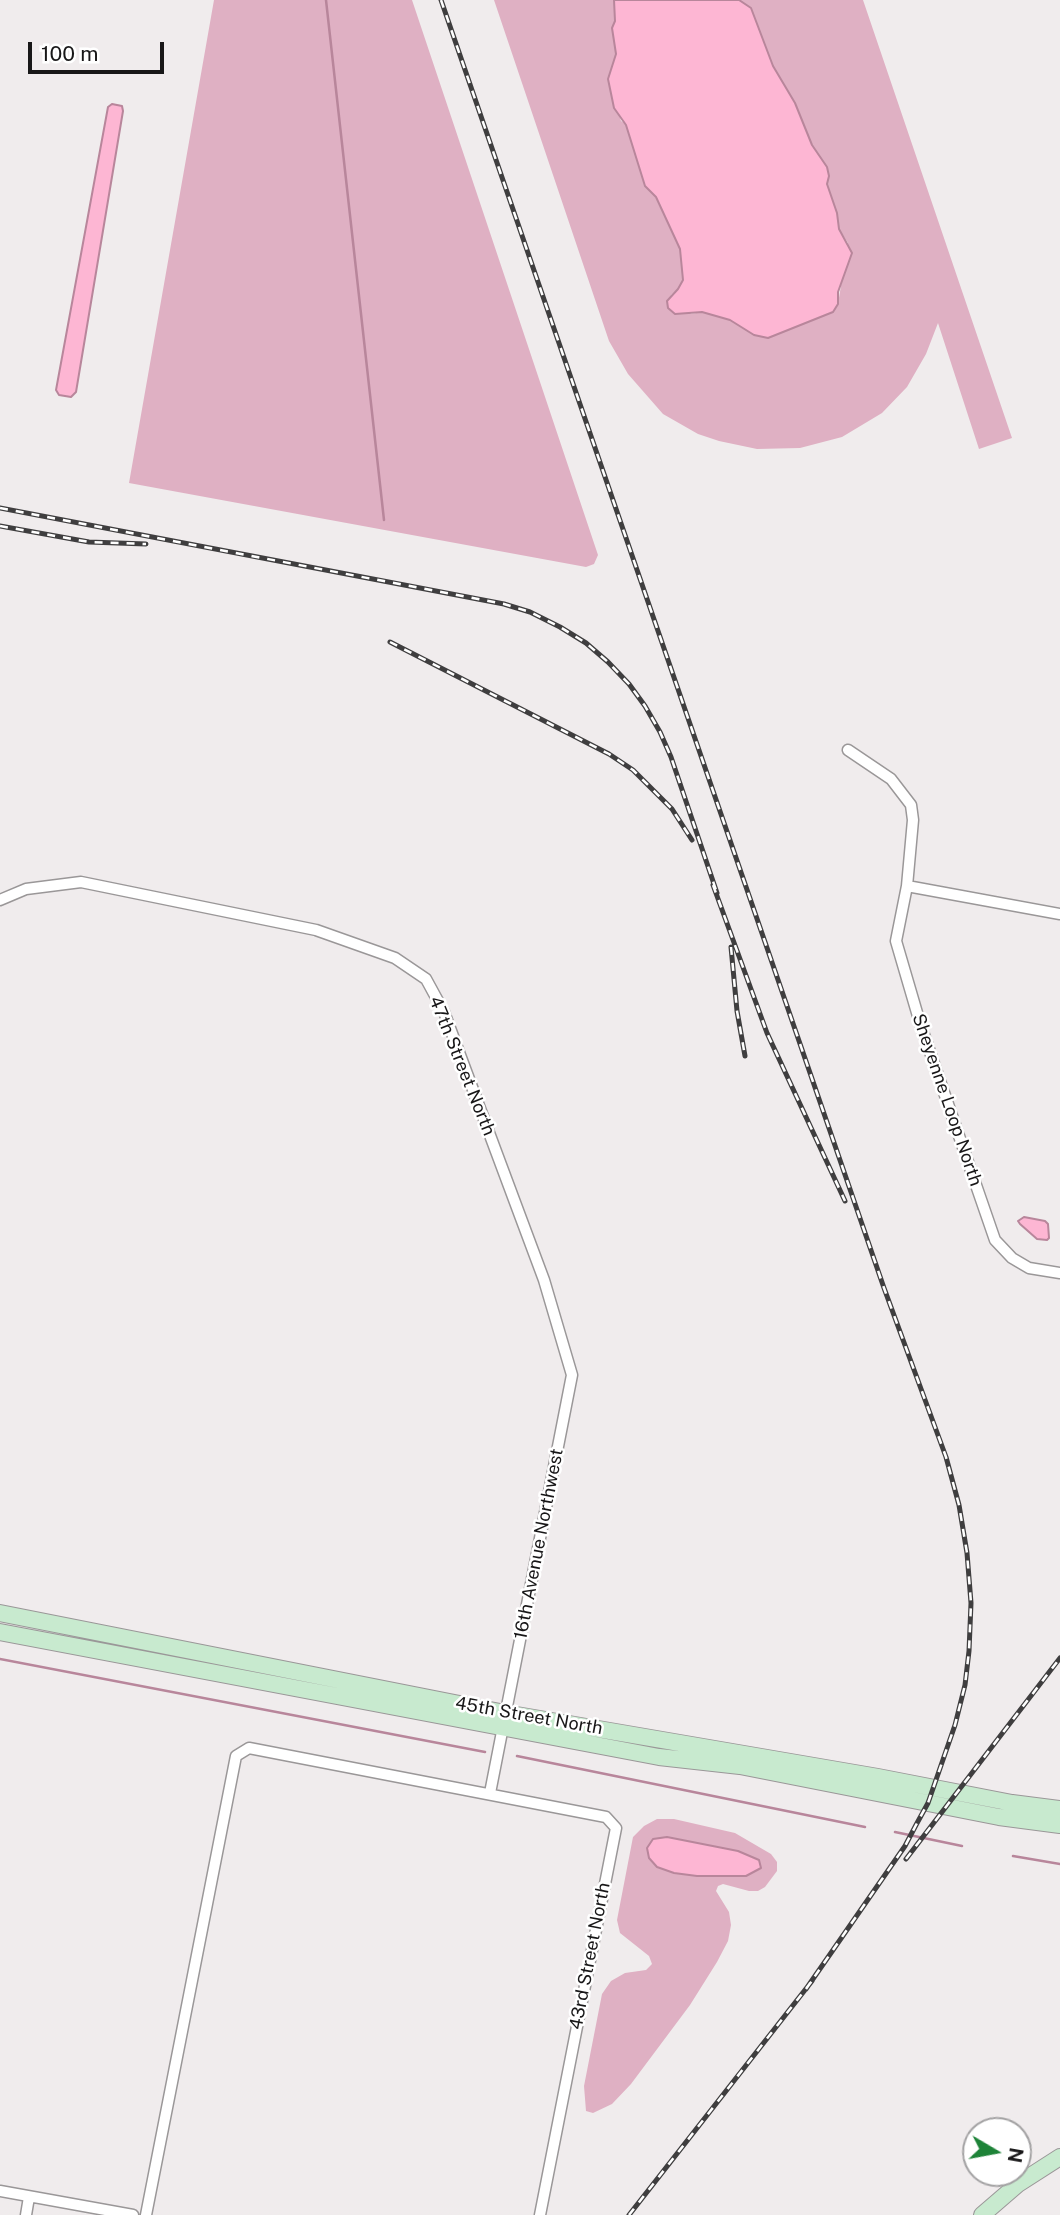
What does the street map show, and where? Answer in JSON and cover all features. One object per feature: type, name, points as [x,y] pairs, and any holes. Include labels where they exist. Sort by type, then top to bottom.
[{"type":"main road","name":"45th Street North","points":[[0,1613],[659,1757],[740,1766],[999,1817],[1060,1825]]},
{"type":"main road","name":"45th Street North","points":[[0,1632],[504,1721],[1060,1810]]},
{"type":"main road","points":[[982,2215],[1017,2184],[1060,2157]]},
{"type":"street","name":"Sheyenne Loop North","points":[[848,750],[891,779],[911,805],[913,820],[906,886],[896,941],[920,1023],[995,1240],[1012,1258],[1029,1268],[1060,1273]]},
{"type":"street","name":"47th Street North","points":[[0,900],[26,889],[82,882],[316,930],[395,958],[426,979],[444,1012],[516,1203],[544,1280],[572,1375]]},
{"type":"street","points":[[906,886],[1060,914]]},
{"type":"street","name":"16th Avenue Northwest","points":[[490,1793],[572,1375]]},
{"type":"street","points":[[146,2215],[236,1756],[249,1748],[490,1793]]},
{"type":"street","name":"43rd Street North","points":[[490,1793],[606,1817],[615,1828],[540,2215]]},
{"type":"street","points":[[0,2192],[133,2215]]},
{"type":"street","points":[[26,2215],[29,2197]]},
{"type":"shaded area","points":[[214,0],[412,0],[598,555],[594,564],[586,567],[129,483]]},
{"type":"shaded area","points":[[494,0],[614,0],[615,21],[612,29],[616,54],[608,79],[621,121],[626,124],[645,186],[655,196],[680,249],[683,280],[671,295],[691,314],[702,312],[730,320],[754,335],[819,318],[838,304],[848,243],[839,229],[837,213],[827,184],[829,176],[812,145],[795,103],[772,66],[751,8],[739,0],[863,0],[1012,438],[979,449],[938,323],[926,354],[907,387],[882,413],[842,437],[800,448],[757,449],[698,434],[663,414],[628,374],[609,341]]},
{"type":"shaded area","points":[[614,0],[739,0],[751,8],[773,66],[795,103],[812,145],[827,167],[827,184],[837,213],[839,229],[852,253],[838,292],[838,304],[833,312],[768,338],[754,335],[730,320],[702,312],[675,314],[668,308],[667,301],[683,280],[680,249],[656,197],[645,186],[626,125],[614,108],[608,79],[616,54],[612,28],[615,21]]},
{"type":"shaded area","points":[[112,104],[122,106],[123,111],[76,392],[71,397],[59,395],[56,390],[108,107]]},
{"type":"shaded area","points":[[1024,1217],[1045,1221],[1048,1224],[1049,1238],[1037,1239],[1018,1221]]},
{"type":"shaded area","points":[[657,1819],[674,1819],[735,1833],[771,1854],[777,1862],[777,1871],[765,1887],[758,1891],[723,1884],[718,1886],[716,1891],[729,1912],[731,1925],[728,1941],[717,1962],[690,2005],[631,2084],[612,2104],[593,2113],[586,2111],[584,2086],[602,1994],[611,1981],[625,1973],[646,1970],[652,1964],[649,1956],[620,1933],[617,1920],[633,1837],[644,1826]]},
{"type":"shaded area","points":[[667,1837],[738,1851],[759,1860],[761,1868],[746,1876],[674,1873],[657,1867],[649,1858],[647,1848],[653,1839]]},
{"type":"waterway","points":[[326,0],[384,520]]},
{"type":"waterway","points":[[0,1659],[485,1752]]},
{"type":"waterway","points":[[517,1756],[865,1827]]},
{"type":"waterway","points":[[895,1832],[962,1846]]},
{"type":"waterway","points":[[1013,1856],[1060,1864]]},
{"type":"railway","points":[[441,0],[884,1288],[946,1457],[959,1505],[967,1553],[971,1603],[965,1685],[955,1725],[928,1803],[905,1846],[806,1989]]},
{"type":"railway","points":[[0,508],[504,604],[530,612],[560,627],[586,643],[608,662],[645,706],[671,757],[717,893]]},
{"type":"railway","points":[[0,526],[89,542],[146,544]]},
{"type":"railway","points":[[390,642],[609,754],[633,770],[672,809],[692,840]]},
{"type":"railway","points":[[713,885],[767,1033],[845,1201]]},
{"type":"railway","points":[[731,947],[737,1011],[745,1056]]},
{"type":"railway","points":[[906,1859],[1060,1658]]},
{"type":"railway","points":[[629,2215],[812,1981]]}]
